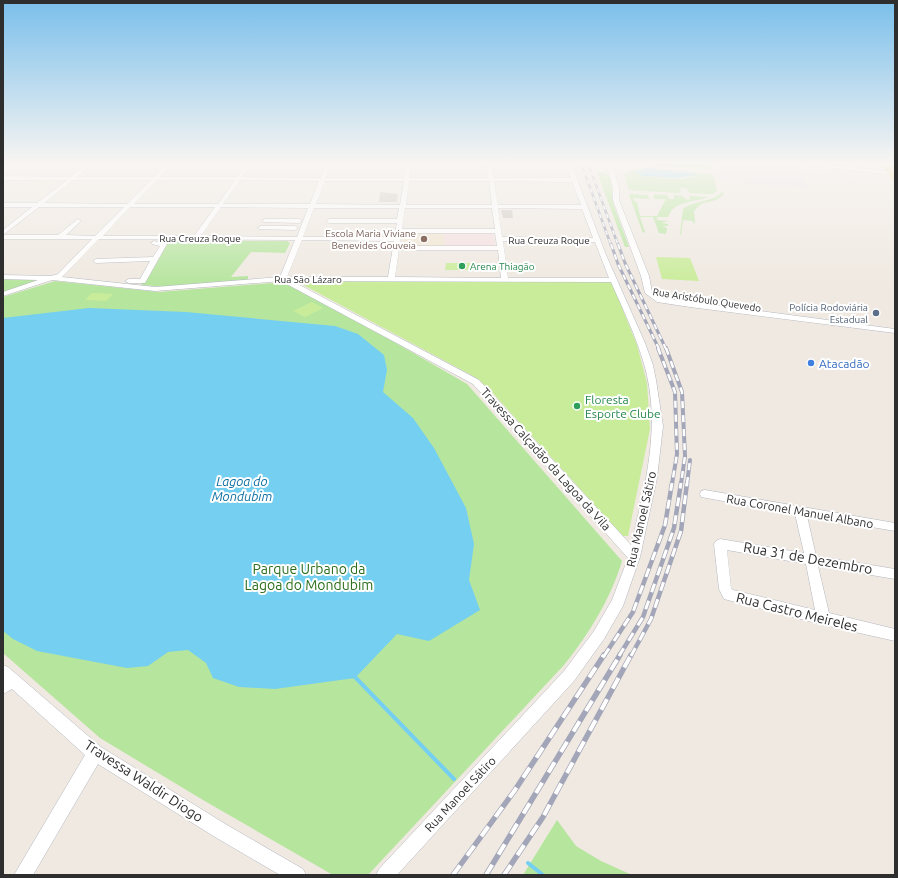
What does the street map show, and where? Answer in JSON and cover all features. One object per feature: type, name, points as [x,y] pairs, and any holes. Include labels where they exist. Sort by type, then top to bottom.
[{"type":"street","points":[[3,204],[586,207]]},
{"type":"street","points":[[495,204],[505,279]]},
{"type":"street","name":"Rua Manoel Sátiro","points":[[385,875],[569,676],[599,635],[618,602],[634,557],[652,478],[658,426],[650,366],[585,204]]},
{"type":"street","name":"Rua Aristóbulo Quevedo","points":[[618,204],[650,290],[649,293],[653,297],[660,300],[895,326]]},
{"type":"street","points":[[3,233],[38,205]]},
{"type":"street","points":[[3,294],[56,278],[130,205]]},
{"type":"street","points":[[196,238],[219,206]]},
{"type":"street","points":[[272,206],[260,231],[295,228]]},
{"type":"street","points":[[282,279],[313,206]]},
{"type":"street","points":[[391,280],[402,206]]},
{"type":"street","points":[[268,214],[301,214]]},
{"type":"street","points":[[60,237],[78,220]]},
{"type":"street","points":[[265,221],[299,221]]},
{"type":"street","points":[[329,221],[400,221]]},
{"type":"street","name":"Rua Creuza Roque","points":[[398,231],[498,231]]},
{"type":"street","name":"Rua Creuza Roque","points":[[3,236],[397,239]]},
{"type":"street","points":[[97,278],[140,282],[164,243],[137,242],[139,238]]},
{"type":"street","name":"Rua Creuza Roque","points":[[500,239],[598,240]]},
{"type":"street","name":"Rua Creuza Roque","points":[[396,248],[501,248]]},
{"type":"street","points":[[96,261],[155,259]]},
{"type":"street","name":"Rua São Lázaro","points":[[3,277],[56,278],[155,289],[282,279],[615,280]]},
{"type":"street","name":"Travessa Calçadão da Lagoa da Vila","points":[[282,279],[476,382],[493,399],[634,557]]},
{"type":"street","name":"Rua Aristóbulo Quevedo","points":[[725,307],[895,331]]},
{"type":"street","name":"Rua Coronel Manuel Albano","points":[[705,494],[895,527]]},
{"type":"street","points":[[800,510],[824,619]]},
{"type":"street","name":"Rua 31 de Dezembro","points":[[721,543],[895,574]]},
{"type":"street","name":"Rua Castro Meireles","points":[[721,543],[720,545],[727,593],[824,619],[895,635]]},
{"type":"street","name":"Travessa Waldir Diogo","points":[[6,680],[95,753],[221,831],[297,875]]},
{"type":"street","points":[[23,875],[95,753]]},
{"type":"shaded area","name":"Escola Maria Viviane Benevides Gouveia","points":[[408,232],[444,232],[444,246],[405,247],[403,245],[404,234]]},
{"type":"shaded area","points":[[444,232],[493,232],[495,246],[444,246]]},
{"type":"green space","points":[[609,204],[613,204],[629,247],[625,247]]},
{"type":"green space","points":[[632,204],[637,204],[640,216],[657,216],[663,204],[683,204],[675,208],[668,217],[657,217],[657,220],[668,221],[662,223],[668,224],[668,226],[662,226],[667,228],[666,234],[659,233],[653,217],[640,217],[645,232],[643,233]]},
{"type":"green space","points":[[693,204],[701,204],[694,211],[695,223],[693,223],[693,221],[683,220],[680,235],[683,209]]},
{"type":"green space","points":[[168,241],[287,241],[290,243],[285,253],[251,252],[231,277],[248,276],[248,280],[166,287],[141,285]]},
{"type":"green space","points":[[656,257],[690,258],[699,281],[662,279]]},
{"type":"green space","name":"Arena Thiagão","points":[[446,263],[479,263],[479,270],[445,270]]},
{"type":"green space","points":[[3,279],[45,279],[3,292]]},
{"type":"green space","name":"Parque Urbano da Lagoa do Mondubim","points":[[55,281],[159,292],[273,283],[283,283],[294,288],[396,343],[467,384],[622,561],[612,588],[598,615],[582,641],[564,665],[368,875],[333,875],[203,800],[100,738],[3,653],[3,297]]},
{"type":"green space","name":"Floresta Esporte Clube","points":[[296,281],[612,283],[637,345],[647,383],[650,429],[628,536],[623,536],[488,388],[473,376]]},
{"type":"green space","points":[[92,293],[113,294],[106,301],[85,300]]},
{"type":"green space","points":[[312,302],[323,308],[305,317],[293,311]]},
{"type":"green space","points":[[557,820],[576,846],[601,861],[632,875],[523,875]]},
{"type":"water","name":"Lagoa do Mondubim","points":[[89,308],[186,312],[335,326],[358,334],[384,355],[387,370],[383,392],[413,418],[434,448],[466,508],[474,544],[469,580],[480,610],[429,641],[397,634],[355,678],[275,689],[239,687],[213,678],[206,663],[188,650],[168,652],[148,666],[127,668],[37,651],[13,639],[3,631],[3,318]]},
{"type":"building","points":[[501,210],[512,210],[513,218],[503,218]]},
{"type":"waterway","points":[[354,676],[454,779]]},
{"type":"waterway","points":[[528,863],[543,875]]},
{"type":"railway","points":[[596,204],[611,245]]},
{"type":"railway","points":[[603,204],[618,245]]},
{"type":"railway","points":[[611,244],[618,264],[659,349]]},
{"type":"railway","points":[[618,244],[625,263],[666,349]]},
{"type":"railway","points":[[658,348],[675,392],[677,454],[672,484]]},
{"type":"railway","points":[[666,348],[682,392],[685,456],[681,484]]},
{"type":"railway","points":[[687,484],[690,460]]},
{"type":"railway","points":[[604,656],[633,612],[665,525],[672,483]]},
{"type":"railway","points":[[619,656],[643,617],[674,528],[681,483]]},
{"type":"railway","points":[[631,656],[651,619],[681,531],[687,483]]},
{"type":"railway","points":[[453,875],[515,790],[604,655]]},
{"type":"railway","points":[[486,875],[620,655]]},
{"type":"railway","points":[[504,875],[543,817],[631,655]]},
{"type":"place","name":"Escola Maria Viviane Benevides Gouveia","points":[[424,239]]},
{"type":"place","name":"Arena Thiagão","points":[[462,266]]},
{"type":"place","name":"Polícia Rodoviária Estadual","points":[[876,313]]},
{"type":"place","name":"Atacadão","points":[[811,363]]},
{"type":"place","name":"Floresta Esporte Clube","points":[[577,406]]}]
